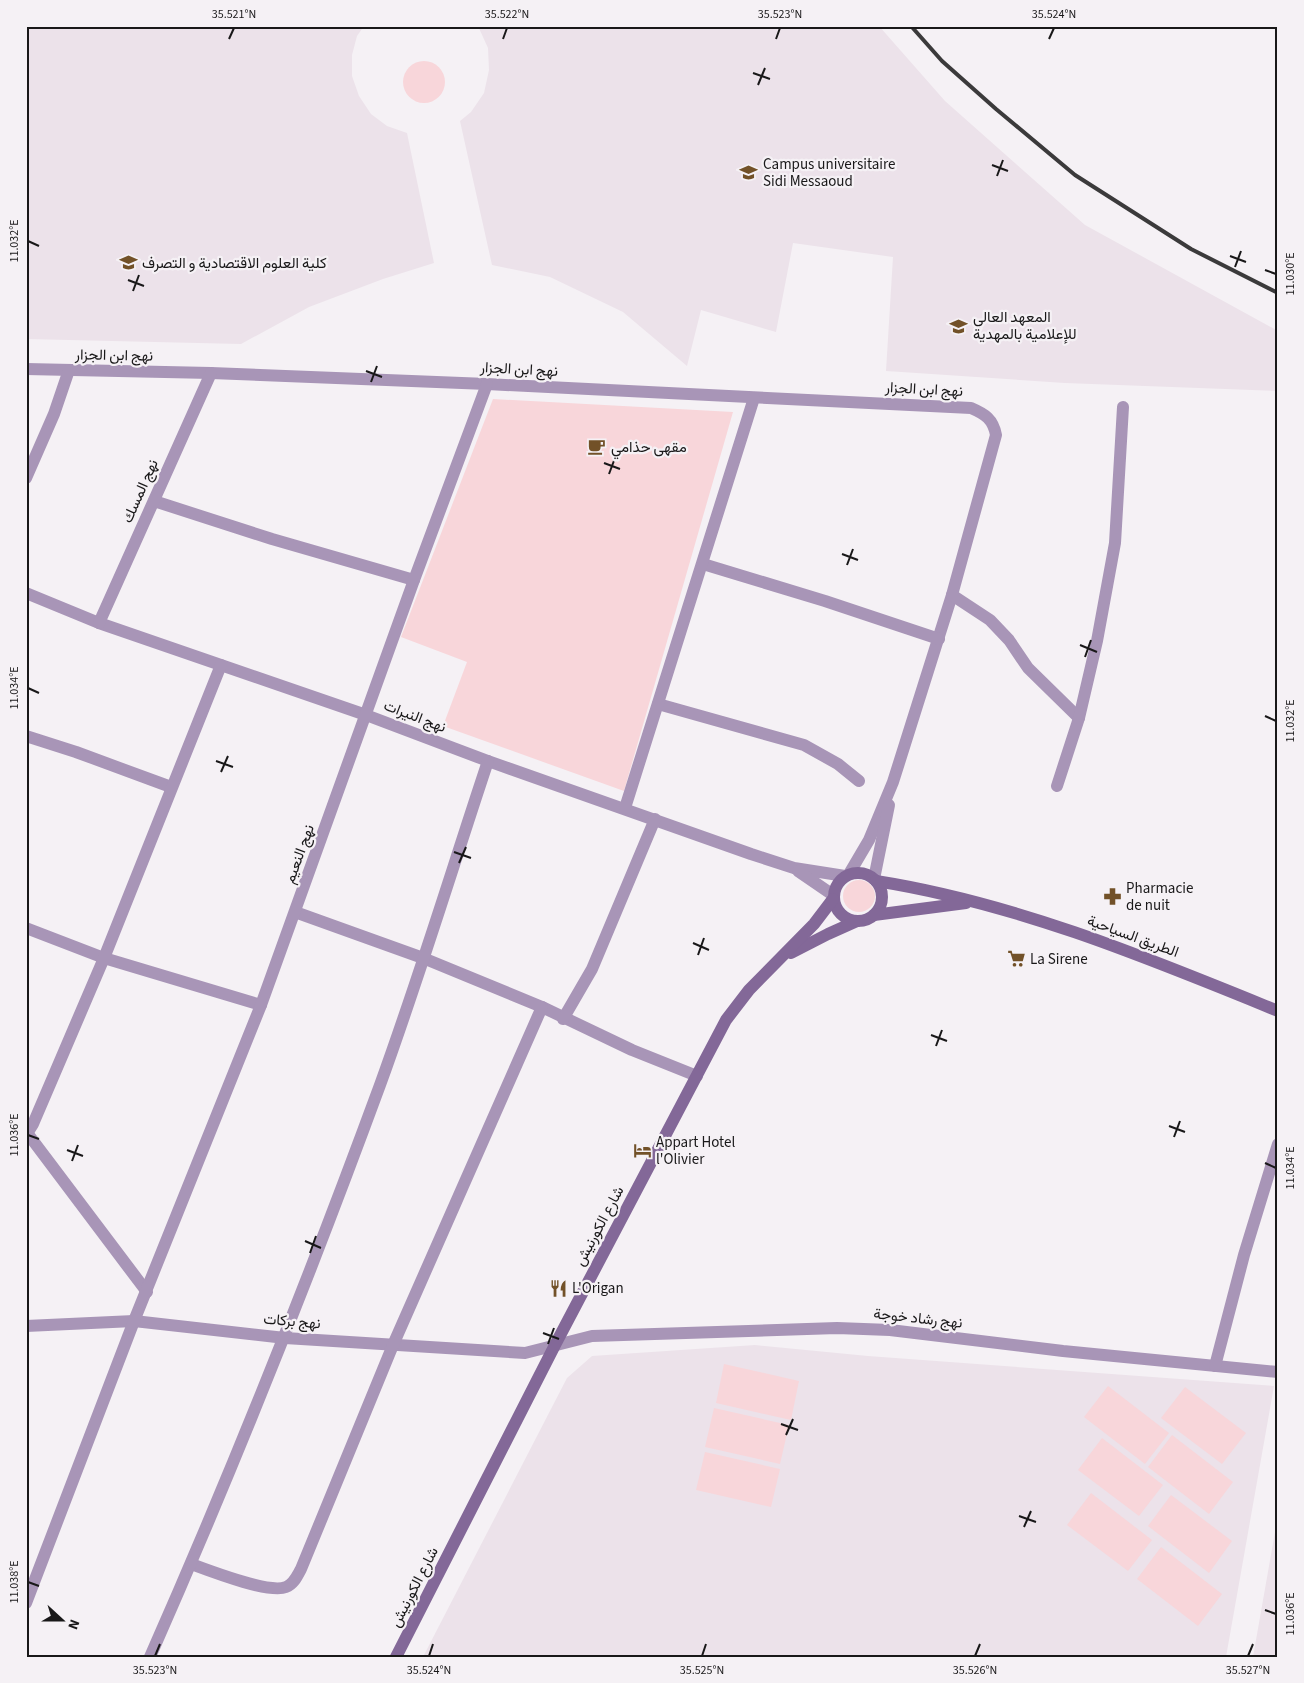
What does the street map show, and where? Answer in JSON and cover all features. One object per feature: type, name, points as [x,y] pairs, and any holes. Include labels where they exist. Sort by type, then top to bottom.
[{"type":"main road","points":[[863,873],[875,880],[880,886],[882,898],[881,905],[874,915],[869,919],[856,921],[843,917],[835,906],[833,897],[837,884],[847,875],[863,873]]},
{"type":"main road","name":"الطريق السياحية","points":[[875,880],[919,888],[1069,930],[1205,980],[1278,1012]]},
{"type":"main road","name":"شارع الكورنيش","points":[[396,1657],[555,1345],[726,1020],[749,990],[814,924],[833,897]]},
{"type":"main road","name":"الطريق السياحية","points":[[874,915],[972,902]]},
{"type":"main road","name":"شارع الكورنيش","points":[[782,958],[856,921]]},
{"type":"street","name":"نهج ابن الجزار","points":[[26,369],[211,373],[487,384],[971,408],[984,414],[991,420],[996,435],[952,595]]},
{"type":"street","points":[[26,478],[48,430],[69,370]]},
{"type":"street","name":"نهج المسك","points":[[99,623],[211,373]]},
{"type":"street","name":"نهج النعيم","points":[[26,1603],[134,1322],[261,1005],[414,580],[487,384]]},
{"type":"street","points":[[625,808],[754,398]]},
{"type":"street","points":[[1057,786],[1078,718],[1097,641],[1115,543],[1123,407]]},
{"type":"street","points":[[154,501],[272,539],[414,580]]},
{"type":"street","points":[[703,564],[825,601],[938,639]]},
{"type":"street","name":"نهج النيرات","points":[[26,592],[99,623],[366,715],[488,761],[794,868]]},
{"type":"street","points":[[794,868],[847,875],[869,840],[893,782],[952,595],[990,620],[1009,640],[1028,668],[1078,718]]},
{"type":"street","points":[[147,1292],[28,1129],[104,958],[221,665]]},
{"type":"street","points":[[658,704],[804,745],[838,764],[859,781]]},
{"type":"street","points":[[26,736],[171,787]]},
{"type":"street","points":[[150,1657],[191,1564],[285,1338],[380,1084],[424,958],[488,761]]},
{"type":"street","points":[[875,880],[893,782]]},
{"type":"street","points":[[563,1019],[592,969],[655,819]]},
{"type":"street","points":[[794,868],[833,897]]},
{"type":"street","points":[[295,912],[424,958],[542,1008],[632,1050],[697,1076]]},
{"type":"street","points":[[26,928],[104,958],[261,1005]]},
{"type":"street","points":[[191,1564],[272,1589],[288,1587],[294,1581],[301,1569],[393,1345],[542,1008]]},
{"type":"street","points":[[1215,1366],[1244,1255],[1278,1144]]},
{"type":"street","name":"نهج بركات","points":[[26,1326],[134,1322],[285,1338],[525,1353],[555,1345]]},
{"type":"street","name":"نهج رشاد خوجة","points":[[555,1345],[592,1336],[837,1328],[890,1330],[1063,1352],[1278,1372]]},
{"type":"shaded area","points":[[26,26],[364,26],[357,36],[352,55],[352,76],[359,96],[371,114],[387,126],[407,133],[434,263],[383,279],[309,307],[241,344],[26,339]]},
{"type":"shaded area","name":"Campus universitaire Sidi Messaoud","points":[[478,26],[879,26],[945,101],[1085,225],[1278,331],[1278,391],[1065,383],[886,371],[893,257],[793,243],[776,332],[701,310],[687,366],[623,312],[550,277],[492,265],[460,121],[471,112],[484,93],[489,70],[488,48]]},
{"type":"shaded area","points":[[428,61],[436,64],[442,70],[445,82],[442,94],[436,100],[420,103],[412,100],[406,94],[403,78],[406,70],[412,64]]},
{"type":"shaded area","points":[[493,399],[733,412],[624,791],[443,726],[467,662],[401,637]]},
{"type":"shaded area","points":[[859,880],[865,881],[870,885],[874,890],[874,902],[870,907],[865,911],[859,912],[853,911],[848,907],[844,902],[843,896],[844,890],[848,885],[853,881]]},
{"type":"shaded area","points":[[755,1345],[868,1356],[1274,1386],[1226,1657],[423,1657],[567,1378],[592,1356]]},
{"type":"shaded area","points":[[724,1364],[799,1381],[791,1420],[716,1403]]},
{"type":"shaded area","points":[[1108,1386],[1169,1433],[1145,1464],[1084,1417]]},
{"type":"shaded area","points":[[1185,1387],[1246,1433],[1222,1464],[1161,1418]]},
{"type":"shaded area","points":[[714,1408],[789,1425],[780,1464],[705,1447]]},
{"type":"shaded area","points":[[1172,1435],[1233,1482],[1209,1514],[1148,1467]]},
{"type":"shaded area","points":[[1102,1438],[1163,1485],[1139,1516],[1078,1470]]},
{"type":"shaded area","points":[[705,1452],[780,1469],[771,1507],[696,1490]]},
{"type":"shaded area","points":[[1091,1493],[1152,1540],[1128,1571],[1067,1525]]},
{"type":"shaded area","points":[[1171,1495],[1232,1541],[1209,1573],[1148,1526]]},
{"type":"shaded area","points":[[1278,1515],[1278,1657],[1253,1657]]},
{"type":"shaded area","points":[[1161,1547],[1222,1594],[1198,1626],[1137,1579]]},
{"type":"railway","points":[[911,26],[942,61],[1075,175],[1191,249],[1278,293]]},
{"type":"place","name":"Campus universitaire Sidi Messaoud","points":[[749,173]]},
{"type":"place","name":"كلية العلوم الاقتصادية و التصرف","points":[[128,263]]},
{"type":"place","name":"المعهد العالي للإعلامية بالمهدية","points":[[959,326]]},
{"type":"place","name":"مقهى حذامي","points":[[597,447]]},
{"type":"place","name":"Pharmacie de nuit","points":[[1112,897]]},
{"type":"place","name":"La Sirene","points":[[1016,959]]},
{"type":"place","name":"Appart Hotel l'Olivier","points":[[642,1151]]},
{"type":"place","name":"L'Origan","points":[[558,1288]]}]
